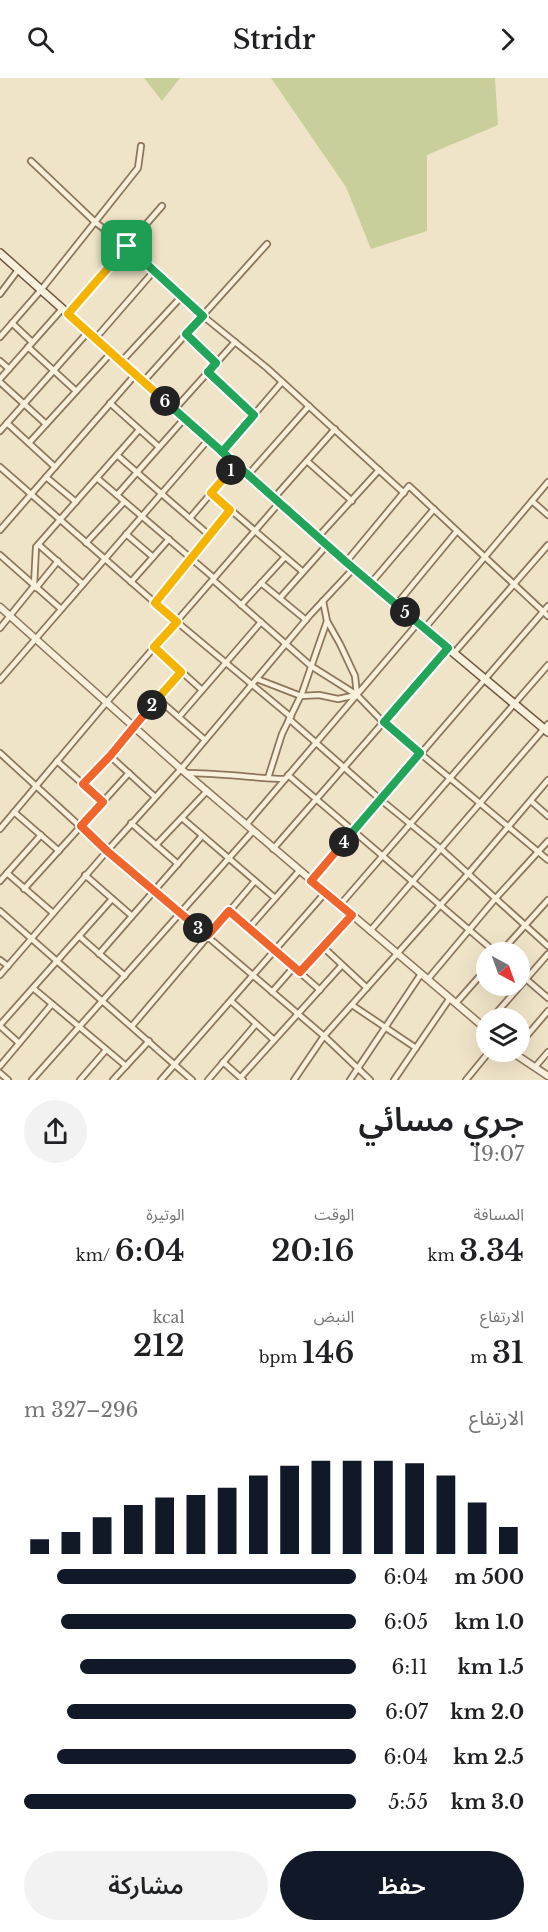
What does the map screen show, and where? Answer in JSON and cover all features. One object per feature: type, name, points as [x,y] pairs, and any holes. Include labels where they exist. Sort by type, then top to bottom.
[{"type":"main road","points":[[1,257],[346,562],[514,704],[547,728]]},
{"type":"street","points":[[0,337],[41,290],[138,168],[141,146]]},
{"type":"street","points":[[31,161],[95,222],[127,246],[203,316],[335,429],[404,493]]},
{"type":"street","points":[[46,424],[0,380],[30,345],[65,312],[162,206]]},
{"type":"street","points":[[143,382],[267,244]]},
{"type":"street","points":[[0,294],[18,270]]},
{"type":"street","points":[[95,339],[154,271]]},
{"type":"street","points":[[120,362],[182,296]]},
{"type":"street","points":[[12,323],[30,345],[76,391]]},
{"type":"street","points":[[0,431],[88,332]]},
{"type":"street","points":[[186,334],[216,363]]},
{"type":"street","points":[[174,410],[235,342]]},
{"type":"street","points":[[28,443],[111,353]]},
{"type":"street","points":[[0,361],[9,369]]},
{"type":"street","points":[[208,372],[254,415]]},
{"type":"street","points":[[0,530],[135,375]]},
{"type":"street","points":[[222,452],[282,382]]},
{"type":"street","points":[[110,403],[159,447]]},
{"type":"street","points":[[248,475],[309,406]]},
{"type":"street","points":[[117,495],[184,419]]},
{"type":"street","points":[[7,423],[55,467]]},
{"type":"street","points":[[0,829],[255,531],[307,461],[335,429]]},
{"type":"street","points":[[35,586],[35,558],[39,545],[139,430]]},
{"type":"street","points":[[0,680],[208,440]]},
{"type":"street","points":[[117,455],[209,536]]},
{"type":"street","points":[[307,461],[351,501]]},
{"type":"street","points":[[190,519],[236,464]]},
{"type":"street","points":[[0,476],[2,469],[290,718],[315,743],[441,849],[548,946]]},
{"type":"street","points":[[318,537],[379,470]]},
{"type":"street","points":[[46,477],[76,502]]},
{"type":"street","points":[[97,478],[191,558],[286,644],[312,666],[357,696],[420,753],[548,860]]},
{"type":"street","points":[[424,628],[548,482]]},
{"type":"street","points":[[346,562],[409,486],[548,616]]},
{"type":"street","points":[[211,493],[303,572]]},
{"type":"street","points":[[86,543],[124,501]]},
{"type":"street","points":[[532,501],[548,516]]},
{"type":"street","points":[[371,583],[434,509]]},
{"type":"street","points":[[155,603],[230,510]]},
{"type":"street","points":[[396,605],[457,531]]},
{"type":"street","points":[[126,534],[153,558]]},
{"type":"street","points":[[131,582],[169,539]]},
{"type":"street","points":[[39,545],[83,584]]},
{"type":"street","points":[[280,598],[327,545]]},
{"type":"street","points":[[273,849],[384,722],[548,545]]},
{"type":"street","points":[[0,555],[60,609]]},
{"type":"street","points":[[242,605],[285,557]]},
{"type":"street","points":[[0,628],[58,561]]},
{"type":"street","points":[[0,975],[131,823],[184,771],[205,740],[306,620],[354,568]]},
{"type":"street","points":[[261,583],[306,620]]},
{"type":"street","points":[[323,602],[327,621],[355,676],[357,696]]},
{"type":"street","points":[[311,881],[548,606]]},
{"type":"street","points":[[0,608],[273,849],[476,1019]]},
{"type":"street","points":[[268,778],[282,734],[301,696],[327,621]]},
{"type":"street","points":[[179,717],[261,622]]},
{"type":"street","points":[[246,825],[418,623]]},
{"type":"street","points":[[154,647],[202,690]]},
{"type":"street","points":[[340,905],[548,665]]},
{"type":"street","points":[[83,784],[110,756],[181,672]]},
{"type":"street","points":[[257,679],[301,696],[319,695],[338,699],[357,696]]},
{"type":"street","points":[[158,699],[205,740]]},
{"type":"street","points":[[370,931],[547,728]]},
{"type":"street","points":[[0,753],[107,851],[324,1036],[370,1080]]},
{"type":"street","points":[[110,756],[155,797]]},
{"type":"street","points":[[57,761],[103,802]]},
{"type":"street","points":[[184,771],[236,777],[286,777],[316,799],[483,942]]},
{"type":"street","points":[[24,889],[129,773]]},
{"type":"street","points":[[294,1080],[324,1036],[548,780]]},
{"type":"street","points":[[543,787],[548,791]]},
{"type":"street","points":[[156,845],[207,791]]},
{"type":"street","points":[[531,801],[548,816]]},
{"type":"street","points":[[14,812],[59,851]]},
{"type":"street","points":[[182,818],[275,898]]},
{"type":"street","points":[[131,823],[177,864]]},
{"type":"street","points":[[32,1080],[253,831]]},
{"type":"street","points":[[0,881],[41,835]]},
{"type":"street","points":[[99,954],[202,836]]},
{"type":"street","points":[[428,979],[495,899],[548,841]]},
{"type":"street","points":[[249,928],[299,871]]},
{"type":"street","points":[[7,873],[53,913]]},
{"type":"street","points":[[85,875],[132,916]]},
{"type":"street","points":[[132,1026],[255,881]]},
{"type":"street","points":[[161,1080],[325,893]]},
{"type":"street","points":[[19,1043],[0,1025],[112,899]]},
{"type":"street","points":[[510,942],[548,900]]},
{"type":"street","points":[[0,911],[192,1080]]},
{"type":"street","points":[[229,911],[320,990]]},
{"type":"street","points":[[300,972],[352,915]]},
{"type":"street","points":[[78,936],[125,976]]},
{"type":"street","points":[[323,947],[367,988]]},
{"type":"street","points":[[530,974],[548,954]]},
{"type":"street","points":[[0,960],[8,966]]},
{"type":"street","points":[[223,1062],[242,1079],[342,965]]},
{"type":"street","points":[[272,992],[294,967]]},
{"type":"street","points":[[350,1080],[422,974]]},
{"type":"street","points":[[394,1080],[453,1000],[476,978]]},
{"type":"street","points":[[530,982],[548,998]]},
{"type":"street","points":[[33,988],[126,1066]]},
{"type":"street","points":[[501,1008],[511,996]]},
{"type":"street","points":[[231,1001],[274,1040]]},
{"type":"street","points":[[0,1066],[52,1004]]},
{"type":"street","points":[[352,1005],[416,1048]]},
{"type":"street","points":[[530,1032],[548,1011]]},
{"type":"street","points":[[208,1080],[256,1024]]},
{"type":"street","points":[[113,1080],[149,1041]]},
{"type":"street","points":[[80,1080],[106,1050]]},
{"type":"street","points":[[535,1067],[548,1052]]},
{"type":"street","points":[[477,1080],[468,1078],[481,1062]]},
{"type":"street","points":[[528,1062],[548,1076]]},
{"type":"street","points":[[0,1073],[8,1080]]},
{"type":"green space","points":[[144,78],[180,78],[162,101]]},
{"type":"green space","points":[[271,78],[495,78],[498,125],[427,155],[427,231],[371,249],[346,187]]},
{"type":"route","points":[[127,246],[68,314],[184,419],[208,440],[236,464],[346,562],[448,648],[384,722],[420,753],[311,881],[352,915],[300,972],[229,911],[208,935],[107,851],[81,826],[103,802],[83,784],[110,756],[181,672],[154,647],[177,622],[155,603],[230,510],[211,493],[236,464],[222,452],[254,415],[208,372],[216,363],[186,334],[203,316],[127,246]]}]
